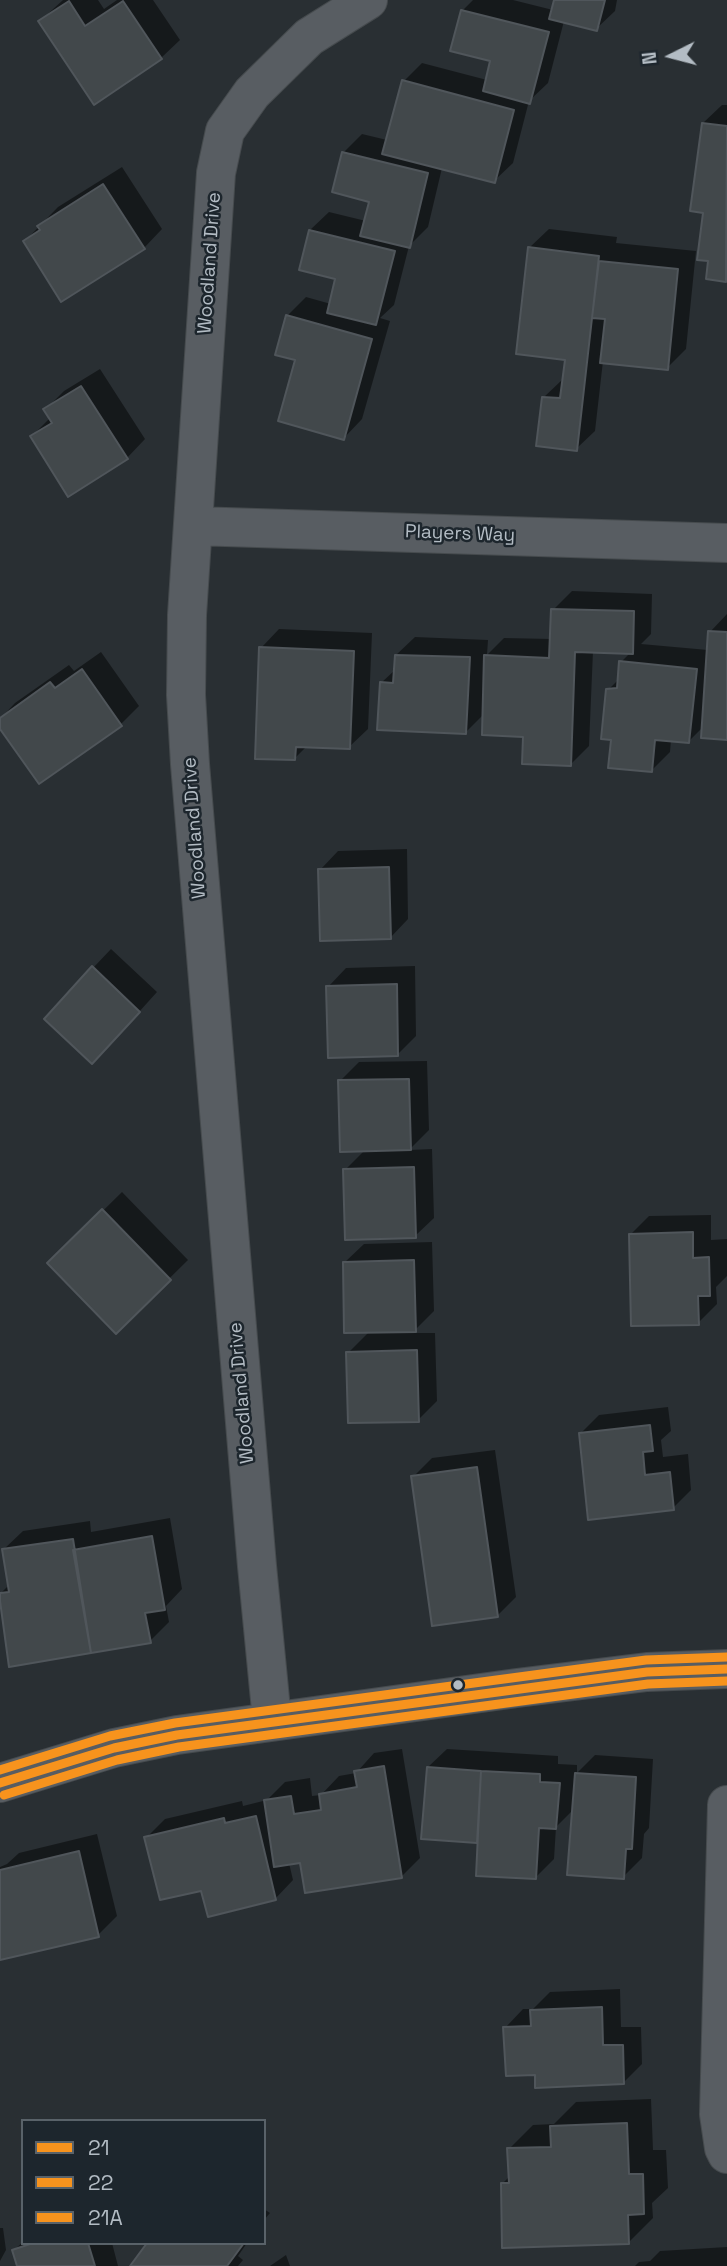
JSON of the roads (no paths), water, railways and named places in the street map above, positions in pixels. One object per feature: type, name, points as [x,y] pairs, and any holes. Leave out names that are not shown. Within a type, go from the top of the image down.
[{"type":"street","name":"Woodland Drive","points":[[272,1720],[255,1552],[187,723],[187,615],[216,173],[225,131],[253,93],[309,37],[368,0]]},
{"type":"street","name":"Players Way","points":[[194,526],[727,543]]},
{"type":"street","points":[[0,1783],[114,1748],[177,1735],[272,1720],[647,1672],[727,1668]]},
{"type":"street","points":[[727,1805],[719,2114],[727,2154]]}]
